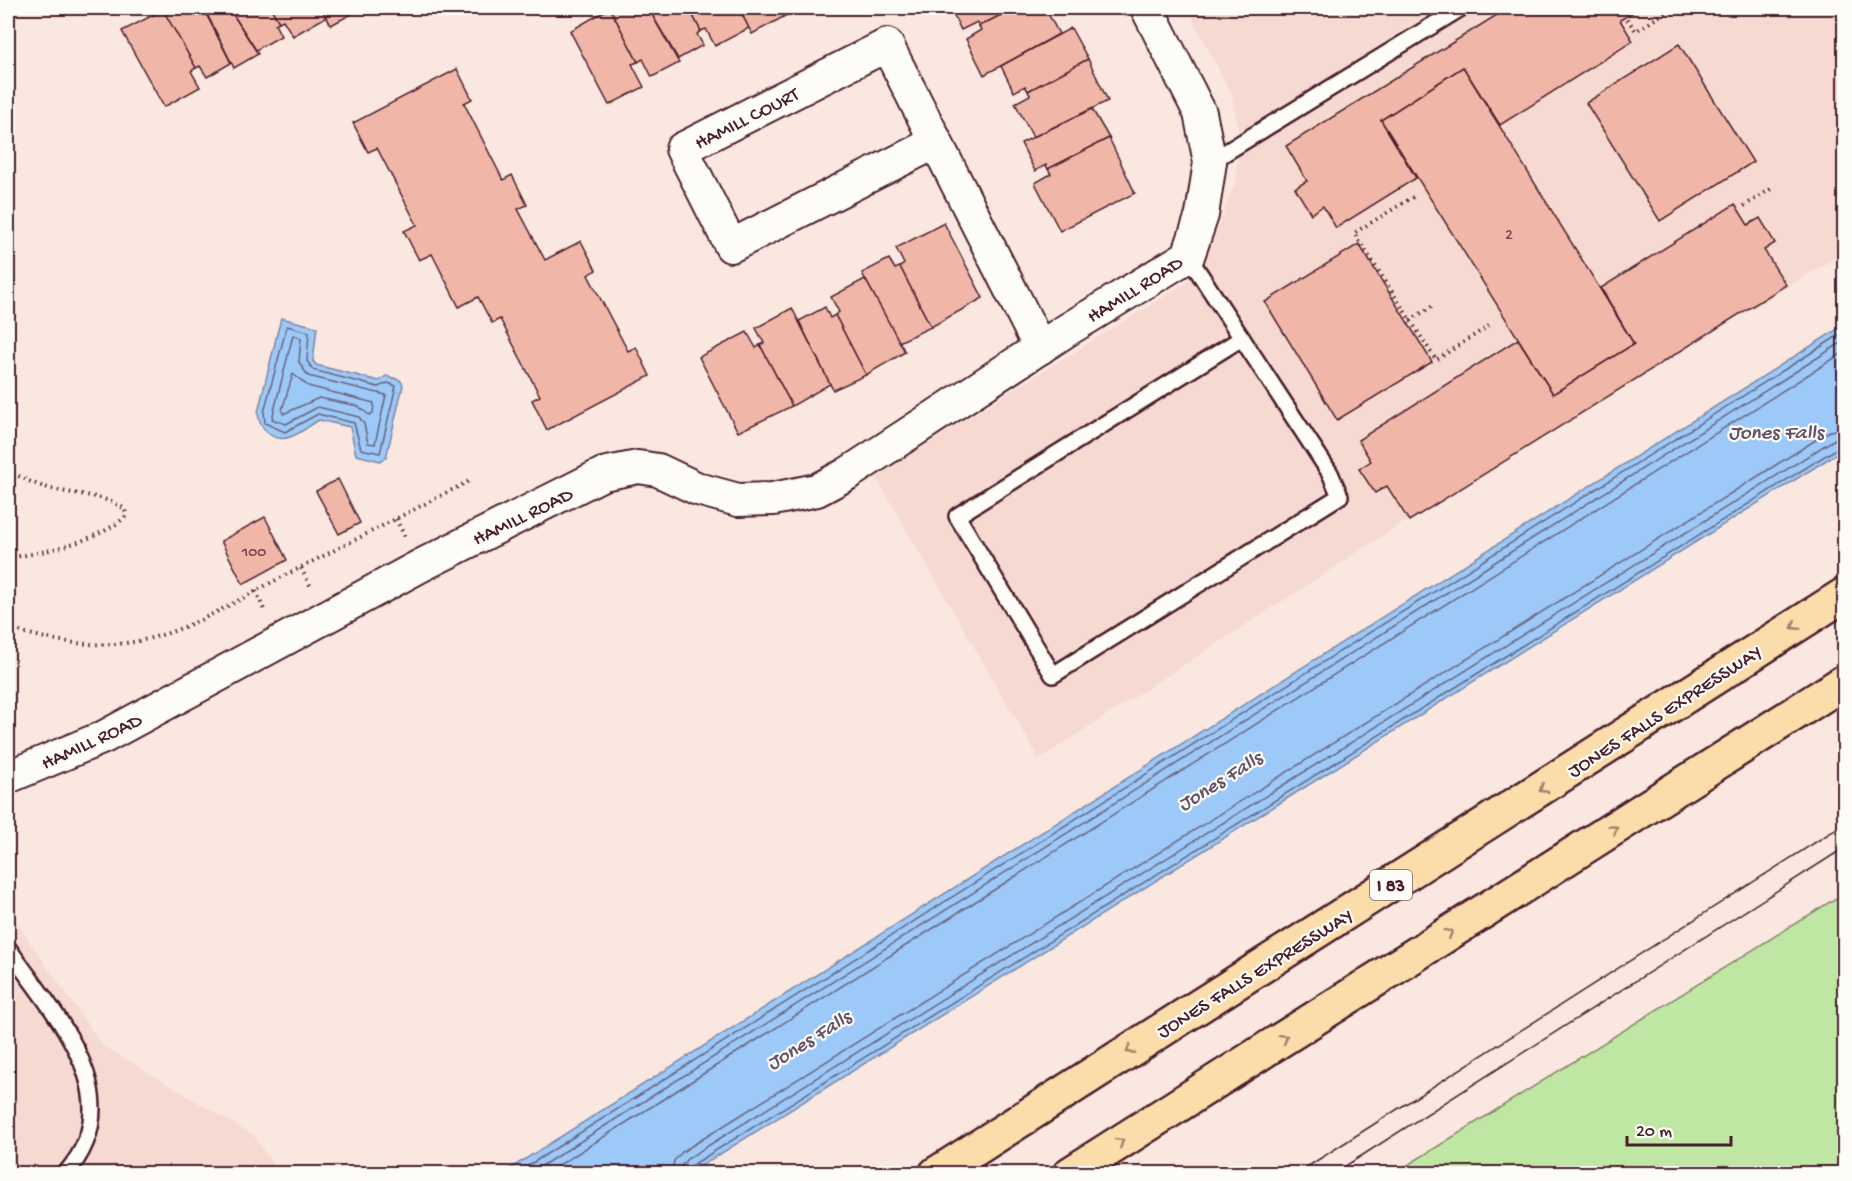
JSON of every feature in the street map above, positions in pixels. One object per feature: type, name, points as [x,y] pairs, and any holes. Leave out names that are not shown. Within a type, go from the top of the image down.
[{"type":"highway","name":"JONES FALLS EXPRESSWAY","points":[[936,1173],[1845,595]]},
{"type":"highway","points":[[1070,1173],[1845,682]]},
{"type":"street","name":"HAMILL ROAD","points":[[8,777],[104,737],[420,566],[603,474],[638,467],[658,470],[698,489],[738,500],[773,499],[817,490],[847,474],[1040,348],[1188,256],[1202,215],[1210,162],[1200,113],[1147,8]]},
{"type":"street","name":"HAMILL COURT","points":[[887,45],[936,142],[731,246],[682,149],[887,45]]},
{"type":"street","points":[[936,142],[1040,348]]},
{"type":"lane","points":[[1210,162],[1461,8]]},
{"type":"lane","points":[[1188,256],[1242,338],[1330,473],[1340,496],[1053,675],[957,516],[1242,338]]},
{"type":"lane","points":[[8,948],[72,1041],[85,1066],[92,1092],[92,1116],[87,1138],[79,1156],[65,1173]]},
{"type":"path","points":[[1627,19],[1636,31],[1666,12]]},
{"type":"path","points":[[1744,206],[1774,187]]},
{"type":"path","points":[[1413,197],[1354,233],[1436,360],[1492,324]]},
{"type":"path","points":[[1410,320],[1433,306]]},
{"type":"path","points":[[8,470],[28,482],[102,498],[125,509],[126,516],[100,532],[70,543],[8,558]]},
{"type":"path","points":[[8,628],[76,643],[106,645],[134,642],[194,624],[469,481]]},
{"type":"path","points":[[396,519],[410,546]]},
{"type":"path","points":[[256,591],[265,613]]},
{"type":"shaded area","points":[[1187,8],[1844,8],[1844,252],[1393,529],[1039,759],[875,475],[1188,282],[1216,233],[1237,177],[1238,126],[1231,93]]},
{"type":"shaded area","points":[[8,911],[102,1045],[254,1136],[278,1173],[8,1173]]},
{"type":"green space","points":[[1844,893],[1844,1173],[1395,1173]]},
{"type":"water","points":[[281,318],[317,327],[313,361],[316,365],[379,381],[386,376],[400,380],[403,385],[386,458],[380,461],[356,455],[350,427],[319,420],[297,434],[284,438],[272,436],[264,429],[258,412]]},
{"type":"water","name":"Jones Falls","points":[[1844,325],[1844,449],[690,1173],[503,1173]]},
{"type":"building","points":[[203,8],[231,63],[207,77],[200,66],[196,68],[163,10]]},
{"type":"building","points":[[214,8],[229,8],[258,54],[234,68],[206,12]]},
{"type":"building","points":[[229,8],[271,8],[279,22],[275,24],[281,36],[256,50]]},
{"type":"building","points":[[271,8],[321,8],[326,17],[293,36],[283,20],[279,22]]},
{"type":"building","points":[[321,8],[363,8],[331,25]]},
{"type":"building","points":[[610,8],[638,62],[632,64],[644,87],[609,105],[570,31]]},
{"type":"building","points":[[610,8],[648,8],[679,63],[652,77],[643,59],[638,62]]},
{"type":"building","points":[[648,8],[689,8],[701,31],[697,34],[703,45],[678,59]]},
{"type":"building","points":[[689,8],[739,8],[749,28],[715,46],[706,29],[701,31]]},
{"type":"building","points":[[739,8],[783,8],[787,15],[752,34]]},
{"type":"building","points":[[950,8],[1015,8],[979,26],[977,22],[961,30]]},
{"type":"building","points":[[1015,8],[1045,8],[1059,34],[984,75],[966,39],[981,30],[979,26]]},
{"type":"building","points":[[1508,8],[1628,8],[1632,13],[1620,20],[1633,41],[1500,125],[1463,67],[1381,120],[1416,178],[1336,228],[1323,206],[1311,214],[1295,188],[1307,181],[1286,146]]},
{"type":"building","points":[[163,10],[196,68],[191,71],[200,87],[164,107],[122,31]]},
{"type":"building","points":[[1071,28],[1088,59],[1028,91],[1025,86],[1014,92],[1001,66]]},
{"type":"building","points":[[1679,44],[1753,162],[1660,221],[1586,103]]},
{"type":"building","points":[[1088,59],[1108,101],[1033,137],[1015,103],[1030,95],[1028,91]]},
{"type":"building","points":[[1463,67],[1634,344],[1553,394],[1381,120]]},
{"type":"building","points":[[457,69],[472,99],[464,103],[503,180],[512,175],[527,205],[518,209],[545,260],[581,241],[596,270],[588,275],[628,351],[636,347],[650,376],[547,430],[532,400],[540,396],[500,319],[492,323],[478,297],[459,307],[432,254],[419,260],[404,231],[417,225],[377,148],[368,152],[353,123]]},
{"type":"building","points":[[1092,109],[1109,138],[1048,169],[1046,165],[1035,171],[1021,143]]},
{"type":"building","points":[[1109,138],[1135,193],[1060,231],[1035,183],[1051,174],[1048,169]]},
{"type":"building","points":[[1735,204],[1748,225],[1760,218],[1775,243],[1764,250],[1786,285],[1409,521],[1387,486],[1375,493],[1359,469],[1371,461],[1358,440],[1518,339],[1553,394],[1634,344],[1601,288]]},
{"type":"building","points":[[944,223],[983,298],[931,327],[900,267],[904,264],[896,248]]},
{"type":"building","points":[[1359,244],[1432,362],[1337,420],[1265,302]]},
{"type":"building","points":[[889,259],[895,269],[900,267],[931,327],[899,342],[862,273]]},
{"type":"building","points":[[865,279],[905,352],[866,375],[835,315],[839,312],[831,297]]},
{"type":"building","points":[[825,307],[830,318],[835,315],[866,375],[833,390],[799,321]]},
{"type":"building","points":[[792,308],[830,384],[792,406],[760,345],[764,343],[756,328]]},
{"type":"building","points":[[747,332],[756,348],[760,345],[792,406],[738,432],[699,357]]},
{"type":"building","points":[[338,479],[360,523],[339,534],[316,491]]},
{"type":"building","points":[[265,517],[287,560],[243,584],[221,541]]},
{"type":"tram line","points":[[1296,1174],[1844,824]]},
{"type":"tram line","points":[[1333,1174],[1844,848]]}]
